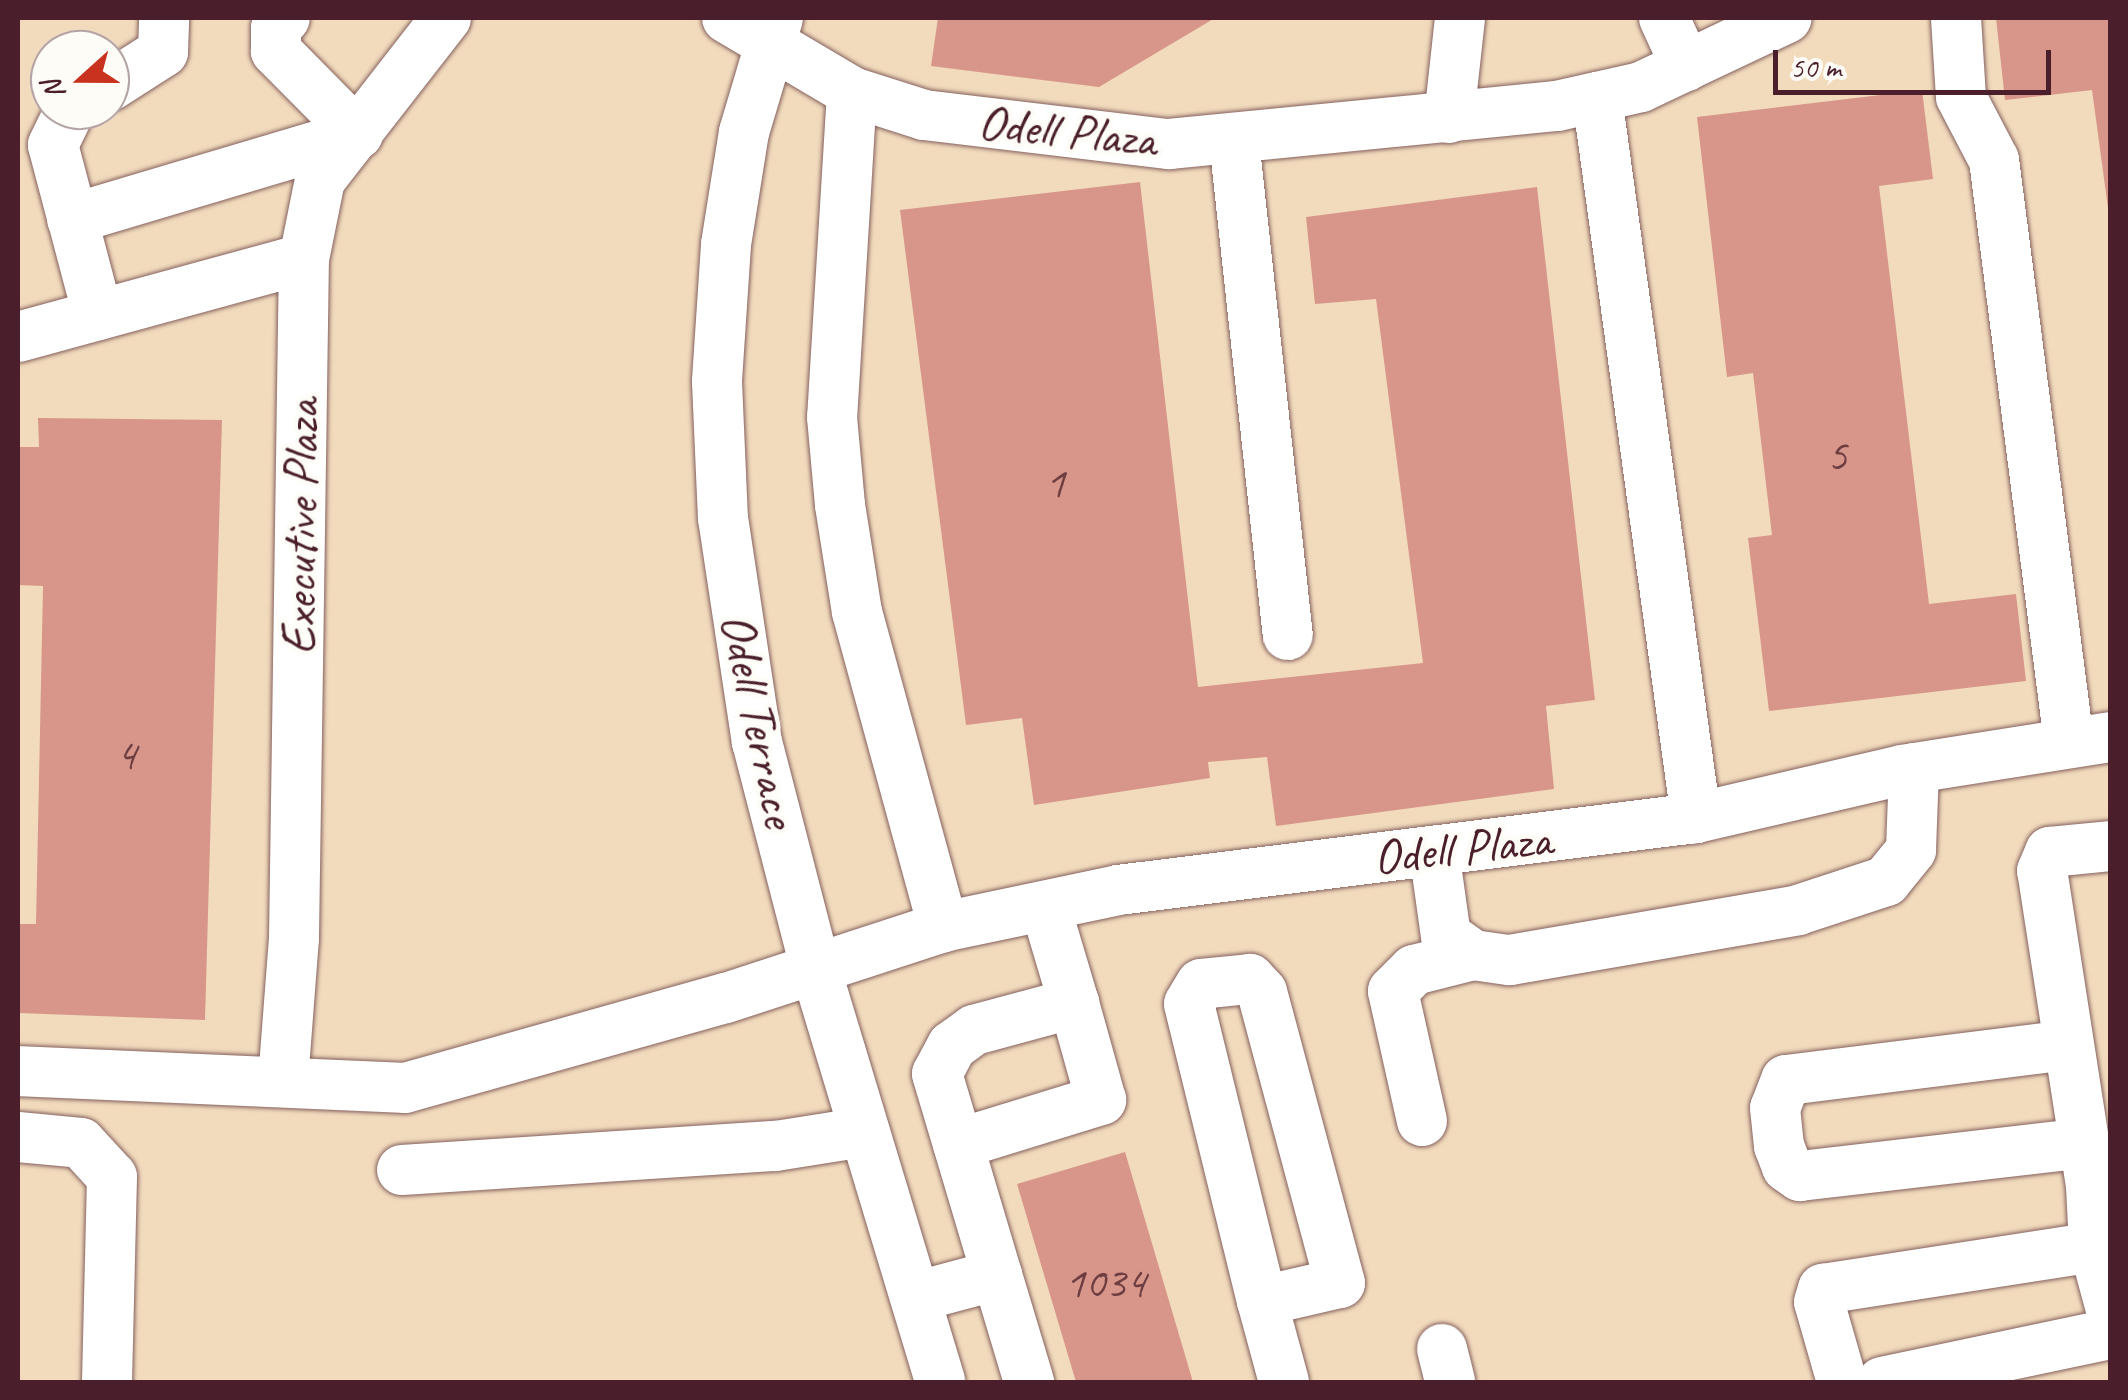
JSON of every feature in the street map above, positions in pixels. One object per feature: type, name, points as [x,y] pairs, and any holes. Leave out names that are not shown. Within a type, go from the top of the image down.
[{"type":"street","points":[[130,73],[163,52],[164,18]]},
{"type":"street","points":[[72,218],[358,134],[276,52],[276,28],[284,18]]},
{"type":"street","name":"Executive Plaza","points":[[283,1082],[294,938],[304,259],[320,180],[446,18]]},
{"type":"street","points":[[1449,118],[1460,18]]},
{"type":"street","points":[[1664,18],[1686,66]]},
{"type":"street","points":[[1956,18],[1961,97],[1994,160],[2090,739]]},
{"type":"street","name":"Odell Plaza","points":[[757,25],[852,92],[924,115],[1032,132],[1169,144],[1449,118],[1641,87],[1780,19]]},
{"type":"street","name":"Odell Terrace","points":[[757,25],[726,244],[717,382],[722,506],[757,742],[816,970],[940,1382]]},
{"type":"street","points":[[852,92],[832,417],[840,505],[861,628],[943,928]]},
{"type":"street","points":[[1597,96],[1696,818]]},
{"type":"street","points":[[60,130],[53,145],[98,315]]},
{"type":"street","points":[[1234,140],[1288,635]]},
{"type":"street","points":[[18,337],[304,259]]},
{"type":"street","name":"Odell Plaza","points":[[816,970],[943,928],[1118,890],[1696,818],[1914,768],[2090,739]]},
{"type":"street","points":[[1422,1121],[1393,990],[1414,970],[1474,955],[1510,960],[1798,910],[1886,881],[1911,850],[1914,768]]},
{"type":"street","points":[[2110,846],[2050,852],[2044,863],[2085,1075],[2084,1143],[2094,1247],[2110,1306]]},
{"type":"street","points":[[1434,851],[1446,936],[1474,955]]},
{"type":"street","points":[[958,1144],[1101,1100],[1045,906]]},
{"type":"street","points":[[18,1071],[405,1088],[816,970]]},
{"type":"street","points":[[1262,1301],[1340,1282],[1262,992],[1250,979],[1201,984],[1189,1004],[1262,1301],[1284,1382]]},
{"type":"street","points":[[1029,1382],[937,1074],[952,1046],[974,1030],[1074,1003]]},
{"type":"street","points":[[2084,1143],[1800,1176],[1787,1167],[1779,1146],[1775,1108],[1786,1080],[2085,1075]]},
{"type":"street","points":[[402,1170],[776,1146],[864,1132]]},
{"type":"street","points":[[18,1137],[81,1143],[112,1177],[107,1382]]},
{"type":"street","points":[[1842,1382],[1819,1302],[1823,1289],[2094,1247]]},
{"type":"street","points":[[914,1297],[997,1276]]},
{"type":"street","points":[[1882,1382],[2110,1334]]},
{"type":"building","points":[[938,18],[1215,18],[1099,87],[931,66]]},
{"type":"building","points":[[1996,18],[2110,18],[2110,223],[2092,90],[2005,100]]},
{"type":"building","points":[[1922,90],[1933,179],[1879,186],[1929,604],[2016,594],[2026,681],[1769,711],[1748,538],[1772,535],[1753,373],[1727,377],[1697,117]]},
{"type":"building","points":[[1140,182],[1198,687],[1423,663],[1376,299],[1315,304],[1306,217],[1537,187],[1595,700],[1546,706],[1554,789],[1276,826],[1267,757],[1208,762],[1210,778],[1034,805],[1022,718],[966,725],[900,210]]},
{"type":"building","points":[[38,418],[222,420],[205,1020],[18,1013],[18,924],[36,924],[43,586],[18,585],[18,447],[39,447]]},
{"type":"building","points":[[1125,1152],[1193,1382],[1076,1382],[1017,1184]]}]
